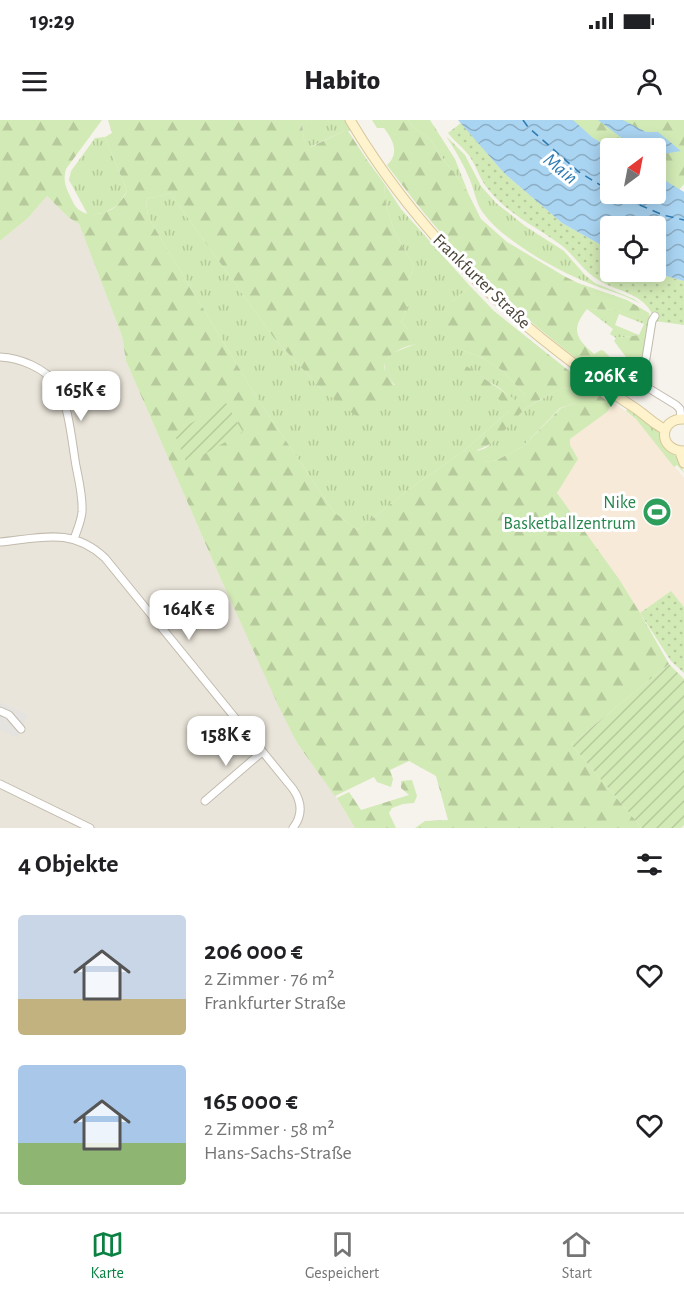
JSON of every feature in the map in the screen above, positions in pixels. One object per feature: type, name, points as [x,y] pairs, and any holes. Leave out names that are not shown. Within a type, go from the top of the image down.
[{"type":"main road","name":"Frankfurter Straße","points":[[350,120],[404,200],[436,237],[507,309],[598,382],[642,413],[653,415],[667,427]]},
{"type":"main road","points":[[682,416],[667,427],[665,440],[676,451],[683,451],[681,455],[684,463]]},
{"type":"street","points":[[654,316],[642,382],[676,405],[682,416]]},
{"type":"street","points":[[0,357],[28,363],[45,373],[56,385],[65,404],[82,501],[81,519],[74,539]]},
{"type":"street","points":[[0,542],[63,537],[74,539],[98,551],[293,789],[300,800],[300,815],[293,828]]},
{"type":"street","points":[[0,711],[9,716],[21,729]]},
{"type":"street","points":[[205,801],[262,752]]},
{"type":"street","points":[[0,784],[90,828]]},
{"type":"shaded area","points":[[47,196],[68,217],[79,224],[122,336],[126,361],[220,577],[297,743],[337,798],[355,828],[0,828],[0,241],[28,218]]},
{"type":"shaded area","points":[[614,403],[636,419],[684,478],[684,607],[671,591],[640,613],[619,579],[557,493],[578,459],[570,445],[570,439],[607,412]]},
{"type":"shaded area","points":[[0,702],[28,715],[18,738],[0,730]]},
{"type":"green space","points":[[0,120],[102,120],[66,169],[65,176],[66,186],[74,205],[90,214],[101,213],[116,207],[127,191],[105,137],[112,133],[108,120],[307,120],[302,124],[304,139],[311,147],[348,131],[384,183],[386,205],[394,231],[414,266],[408,282],[408,305],[401,322],[408,329],[425,330],[428,333],[429,344],[408,346],[388,358],[385,371],[394,385],[395,393],[360,419],[322,390],[274,338],[170,193],[146,199],[148,217],[257,398],[334,512],[357,530],[465,450],[509,411],[500,400],[441,361],[438,355],[440,353],[458,360],[518,402],[525,400],[525,395],[503,371],[483,358],[464,351],[448,331],[446,317],[452,302],[470,286],[494,311],[612,405],[607,412],[570,439],[570,445],[578,459],[557,493],[619,579],[669,664],[571,744],[642,828],[415,828],[425,821],[448,820],[436,776],[409,761],[390,770],[393,779],[391,787],[377,782],[374,777],[335,796],[297,743],[220,577],[126,361],[122,336],[79,224],[68,217],[47,196],[28,218],[0,241]],"holes":[[[563,387],[576,391],[576,403],[561,408],[522,447],[497,460],[486,462],[477,450],[498,437],[522,411],[533,403]]]},
{"type":"green space","points":[[307,120],[345,120],[352,131],[344,131],[310,147],[304,139],[302,124]]},
{"type":"green space","points":[[372,120],[409,120],[412,126],[430,139],[461,182],[481,219],[507,242],[578,283],[627,300],[649,313],[643,363],[639,368],[632,365],[614,341],[616,338],[639,335],[644,324],[642,320],[616,310],[587,309],[579,322],[577,333],[583,343],[594,354],[601,350],[604,351],[614,361],[610,365],[616,371],[620,368],[626,373],[616,388],[524,316],[478,273],[446,238],[387,165],[393,156],[394,146],[384,128],[377,128]]},
{"type":"green space","points":[[409,120],[430,120],[455,159],[469,195],[430,139],[412,126]]},
{"type":"green space","points":[[571,120],[606,120],[626,138],[600,138],[600,144],[592,140]]},
{"type":"green space","points":[[619,120],[684,120],[684,184],[679,190],[666,182],[666,138],[653,138],[652,135]]},
{"type":"green space","points":[[461,123],[504,173],[562,223],[600,244],[600,281],[561,245],[504,206],[485,185],[468,154],[448,133]]},
{"type":"green space","points":[[446,136],[465,155],[481,186],[496,203],[525,226],[564,251],[595,283],[641,304],[560,270],[504,234],[481,210],[465,169]]},
{"type":"green space","points":[[105,137],[127,191],[118,205],[104,213],[88,215],[69,180],[71,171],[95,138]]},
{"type":"green space","points":[[384,183],[401,209],[470,286],[452,302],[464,351],[483,358],[503,371],[525,395],[525,400],[518,403],[482,377],[510,410],[465,450],[357,530],[334,512],[257,398],[148,217],[146,199],[170,193],[274,338],[322,390],[395,385],[385,373],[385,362],[392,353],[421,342],[429,344],[401,322],[408,305],[408,282],[414,266],[394,231],[386,205]]},
{"type":"green space","points":[[666,276],[684,281],[684,325],[655,321],[645,304],[602,282],[666,282]]},
{"type":"green space","points":[[587,309],[616,310],[643,320],[644,324],[619,314],[615,325],[639,335],[616,338],[610,334],[613,329]]},
{"type":"green space","points":[[563,387],[576,391],[576,403],[560,408],[522,447],[497,460],[486,462],[477,451],[486,448],[529,406]]},
{"type":"green space","points":[[226,403],[243,432],[187,464],[174,433]]},
{"type":"green space","points":[[627,409],[658,430],[663,445],[678,458],[684,473],[677,465],[674,467],[636,419],[626,411]]},
{"type":"green space","points":[[671,591],[684,607],[684,673],[671,661],[640,613]]},
{"type":"green space","points":[[669,664],[684,679],[684,825],[681,828],[642,828],[571,744]]},
{"type":"green space","points":[[412,780],[417,796],[414,803],[392,808],[389,813],[396,828],[355,828],[337,798],[349,792],[361,810],[409,795],[401,788],[401,781]]},
{"type":"water","name":"Main","points":[[458,120],[573,120],[600,142],[600,204],[666,204],[666,181],[684,192],[684,281],[666,276],[666,216],[600,216],[600,244],[562,223],[504,173]]},
{"type":"water","points":[[598,120],[623,120],[646,132],[658,132],[665,138],[622,138]]},
{"type":"water","points":[[666,139],[681,151],[666,153]]},
{"type":"ferry route","points":[[523,120],[579,172],[600,185]]},
{"type":"ferry route","points":[[637,204],[663,215],[684,220]]},
{"type":"place","name":"Nike Basketballzentrum","points":[[657,512]]}]
